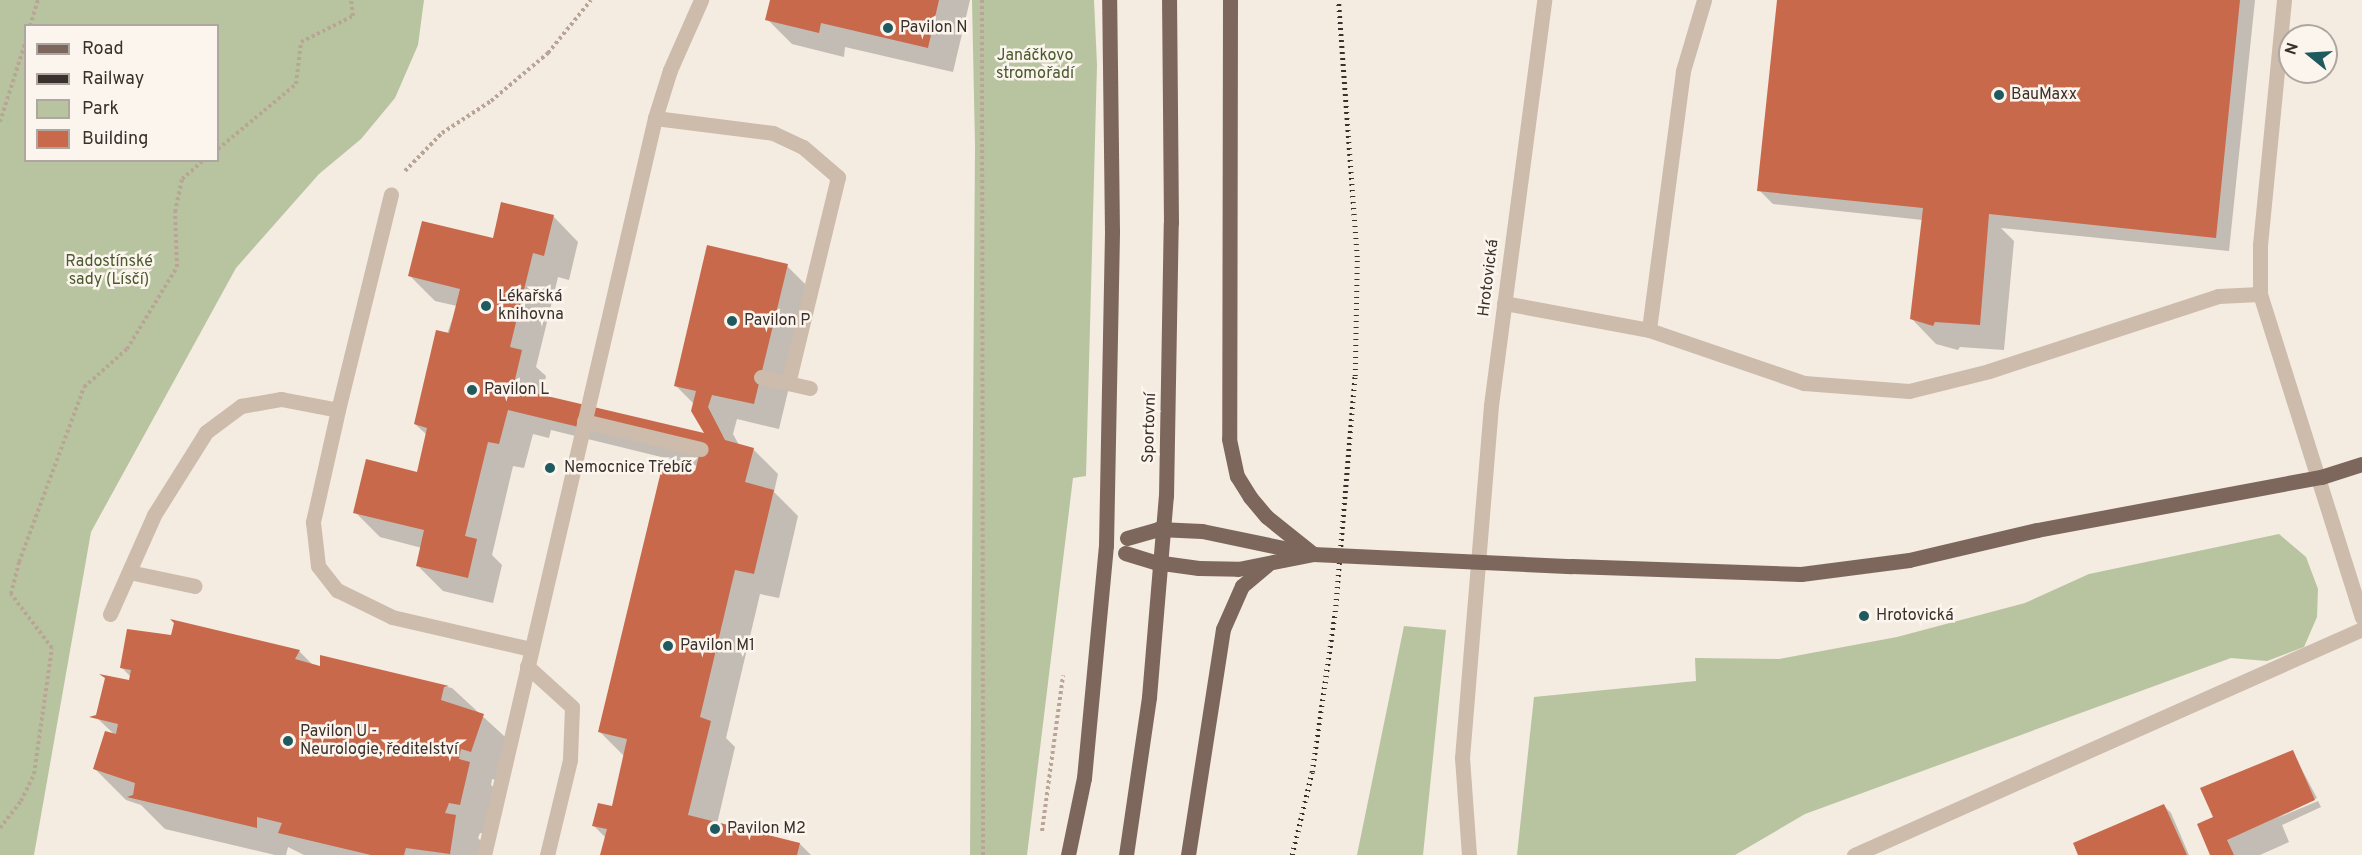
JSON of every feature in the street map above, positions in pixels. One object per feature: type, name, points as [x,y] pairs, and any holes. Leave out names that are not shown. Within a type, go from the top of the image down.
[{"type":"main road","points":[[1068,855],[1084,778],[1106,545],[1112,231],[1109,0]]},
{"type":"main road","name":"Sportovní","points":[[1126,855],[1149,697],[1166,496],[1171,247],[1170,0]]},
{"type":"main road","points":[[1230,0],[1230,439],[1237,476],[1250,497],[1268,517],[1313,554]]},
{"type":"main road","points":[[1106,545],[1126,545],[1158,529],[1202,531],[1313,554],[1801,574],[1909,560],[2037,530],[2321,477],[2362,464]]},
{"type":"main road","points":[[1126,545],[1155,562],[1199,568],[1238,569],[1313,554]]},
{"type":"main road","points":[[1188,855],[1223,629],[1242,586],[1267,565]]},
{"type":"street","points":[[484,855],[656,118],[670,70],[701,0]]},
{"type":"street","name":"Hrotovická","points":[[1469,855],[1462,758],[1491,405],[1544,0]]},
{"type":"street","points":[[1649,330],[1683,70],[1704,0]]},
{"type":"street","points":[[2284,0],[2260,245],[2260,294],[2321,477],[2362,617]]},
{"type":"street","points":[[656,118],[773,133],[803,147],[838,177],[788,383]]},
{"type":"street","points":[[391,194],[313,522],[318,566],[337,590],[392,618],[531,649]]},
{"type":"street","points":[[1504,303],[1649,330],[1804,383],[1909,392],[1989,371],[2218,296],[2260,294]]},
{"type":"street","points":[[760,377],[810,388]]},
{"type":"street","points":[[110,614],[154,515],[206,432],[241,406],[281,399],[338,410]]},
{"type":"street","points":[[584,421],[700,448]]},
{"type":"street","points":[[129,572],[195,586]]},
{"type":"street","points":[[1854,855],[2362,629]]},
{"type":"street","points":[[527,666],[572,707],[570,760],[547,855]]},
{"type":"path","points":[[31,24],[38,0]]},
{"type":"path","points":[[219,148],[296,84],[301,42],[353,16],[351,0]]},
{"type":"path","points":[[391,194],[408,165],[442,133],[491,101],[548,53],[591,0]]},
{"type":"path","points":[[982,0],[983,855]]},
{"type":"path","points":[[0,122],[24,46]]},
{"type":"path","points":[[0,828],[21,801],[34,774],[52,648],[11,594],[19,562],[84,387],[127,349],[177,267],[175,212],[182,179],[202,162]]},
{"type":"green space","name":"Radostínské sady (Lísčí)","points":[[0,0],[424,0],[418,45],[395,98],[361,139],[319,174],[236,268],[91,532],[34,855],[0,855]]},
{"type":"green space","name":"Janáčkovo stromořadí","points":[[972,0],[1094,0],[1097,65],[1086,476],[1073,478],[1027,855],[970,855],[975,145]]},
{"type":"green space","points":[[2279,534],[2306,557],[2318,589],[2317,617],[2304,647],[2267,661],[2231,658],[1805,814],[1735,855],[1517,855],[1534,697],[1696,681],[1695,658],[1779,659],[1897,637],[2025,603],[2089,574]]},
{"type":"green space","points":[[1404,626],[1446,630],[1423,855],[1357,855]]},
{"type":"building","name":"Pavilon N","points":[[770,0],[939,0],[928,48],[821,23],[819,33],[765,20]]},
{"type":"building","name":"BauMaxx","points":[[1777,0],[2240,0],[2216,238],[1989,214],[1980,325],[1935,322],[1933,326],[1910,319],[1923,208],[1757,191]]},
{"type":"building","points":[[501,202],[554,215],[544,256],[533,253],[510,347],[522,350],[513,388],[704,433],[691,411],[696,391],[674,386],[707,245],[788,264],[754,404],[712,395],[708,407],[725,440],[754,448],[745,482],[774,490],[754,574],[735,570],[700,717],[711,721],[688,815],[800,843],[797,855],[600,855],[607,829],[592,826],[598,803],[612,806],[627,739],[598,732],[663,463],[695,471],[699,456],[508,410],[499,444],[488,442],[465,536],[477,539],[468,578],[416,566],[424,530],[353,513],[366,459],[417,472],[427,428],[414,424],[436,330],[449,333],[460,289],[408,276],[422,221],[493,238]]},
{"type":"building","name":"Pavilon U - Neurologie, ředitelství","points":[[170,619],[300,650],[295,659],[320,666],[320,655],[449,686],[444,687],[441,700],[484,714],[471,752],[461,749],[459,759],[470,762],[460,805],[449,803],[445,813],[456,815],[450,854],[406,848],[404,855],[371,855],[278,833],[282,823],[257,817],[257,828],[127,797],[133,795],[135,783],[93,769],[105,731],[116,734],[118,724],[89,717],[96,715],[105,678],[99,674],[129,680],[131,670],[120,668],[127,629],[171,635],[174,623]]},
{"type":"building","points":[[2293,750],[2315,800],[2227,840],[2234,855],[2210,855],[2197,824],[2213,817],[2200,788]]},
{"type":"building","points":[[2164,804],[2187,855],[2078,855],[2073,843]]},
{"type":"railway","points":[[1292,855],[1312,772],[1335,612],[1355,376],[1357,257],[1338,0]]},
{"type":"place","name":"Pavilon N","points":[[888,28]]},
{"type":"place","name":"BauMaxx","points":[[1999,95]]},
{"type":"place","name":"Lékařská knihovna","points":[[486,306]]},
{"type":"place","name":"Pavilon P","points":[[732,321]]},
{"type":"place","name":"Pavilon L","points":[[472,390]]},
{"type":"place","name":"Nemocnice Třebíč","points":[[550,468]]},
{"type":"place","name":"Hrotovická","points":[[1864,616]]},
{"type":"place","name":"Pavilon M1","points":[[668,646]]},
{"type":"place","name":"Pavilon U - Neurologie, ředitelství","points":[[288,741]]},
{"type":"place","name":"Pavilon M2","points":[[715,829]]}]
